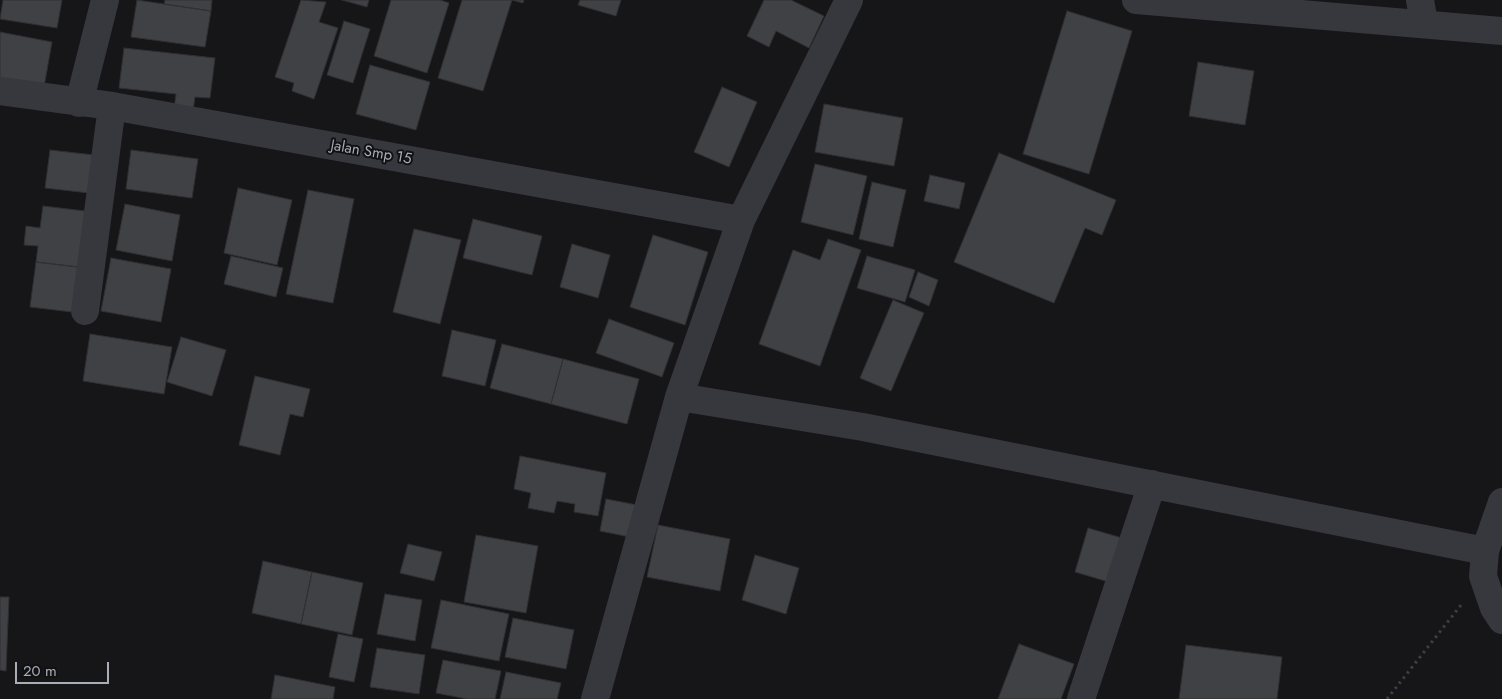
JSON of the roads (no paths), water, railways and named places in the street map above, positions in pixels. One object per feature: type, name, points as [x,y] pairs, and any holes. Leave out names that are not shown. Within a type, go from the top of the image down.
[{"type":"street","points":[[79,103],[105,0]]},
{"type":"street","points":[[594,699],[679,397],[741,220],[849,0]]},
{"type":"street","points":[[1152,1],[1422,11],[1502,30]]},
{"type":"street","name":"Jalan Smp 15","points":[[0,91],[112,106],[741,220]]},
{"type":"street","points":[[85,311],[112,106]]},
{"type":"street","points":[[679,397],[863,427],[1152,484],[1484,564]]},
{"type":"street","points":[[1081,699],[1152,484]]},
{"type":"street","points":[[1502,502],[1484,564],[1494,608],[1502,620]]}]
